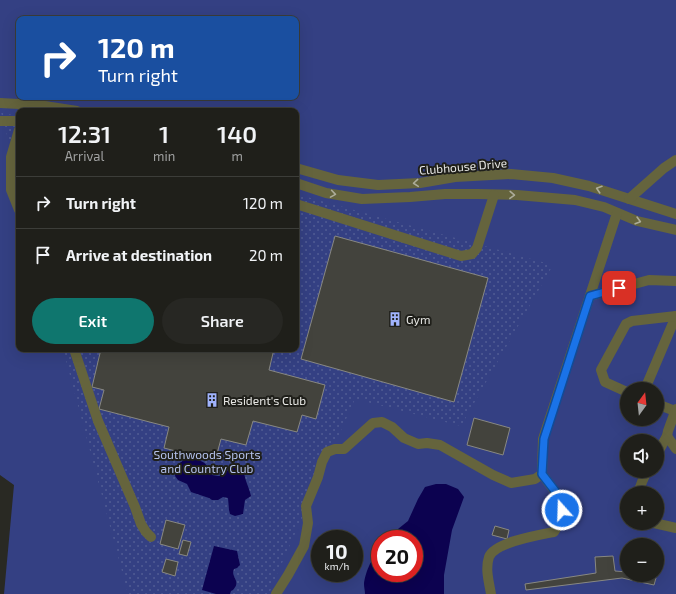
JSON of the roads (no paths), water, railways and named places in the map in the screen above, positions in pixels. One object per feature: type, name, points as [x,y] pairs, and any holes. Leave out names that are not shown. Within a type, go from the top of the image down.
[{"type":"lane","points":[[0,103],[38,105],[58,108]]},
{"type":"lane","points":[[0,121],[16,121]]},
{"type":"lane","points":[[16,139],[10,157],[11,190],[16,198]]},
{"type":"lane","points":[[630,199],[664,168],[676,160]]},
{"type":"lane","name":"Clubhouse Drive","points":[[299,169],[338,180],[378,185],[420,183],[455,177],[511,174],[553,178],[589,186],[676,214]]},
{"type":"lane","points":[[299,184],[326,193],[362,198],[410,197],[445,194],[516,195],[575,200],[604,208],[637,221],[676,230]]},
{"type":"lane","points":[[299,205],[461,256],[472,254],[477,248],[494,195]]},
{"type":"lane","points":[[491,594],[487,568],[490,556],[497,549],[517,540],[554,532],[562,519],[562,500],[542,474],[544,439],[617,213]]},
{"type":"lane","points":[[590,296],[649,280],[676,281]]},
{"type":"lane","points":[[620,389],[605,382],[601,370],[626,324],[632,321],[676,316],[648,382]]},
{"type":"lane","points":[[75,352],[98,421],[141,524],[146,532],[152,537]]},
{"type":"lane","points":[[664,406],[675,410],[664,441]]},
{"type":"lane","points":[[276,594],[304,546],[308,523],[306,506],[327,452],[335,449],[344,449],[373,423],[382,422],[392,427],[404,438],[418,444],[427,443],[440,445],[493,475],[511,483],[535,479],[542,474]]},
{"type":"lane","points":[[667,436],[676,449]]},
{"type":"lane","points":[[664,525],[676,528]]},
{"type":"place","name":"Gym","points":[[395,319]]},
{"type":"place","name":"Resident's Club","points":[[212,400]]},
{"type":"park label","name":"Southwoods Sports and Country Club","points":[[207,461]]}]
